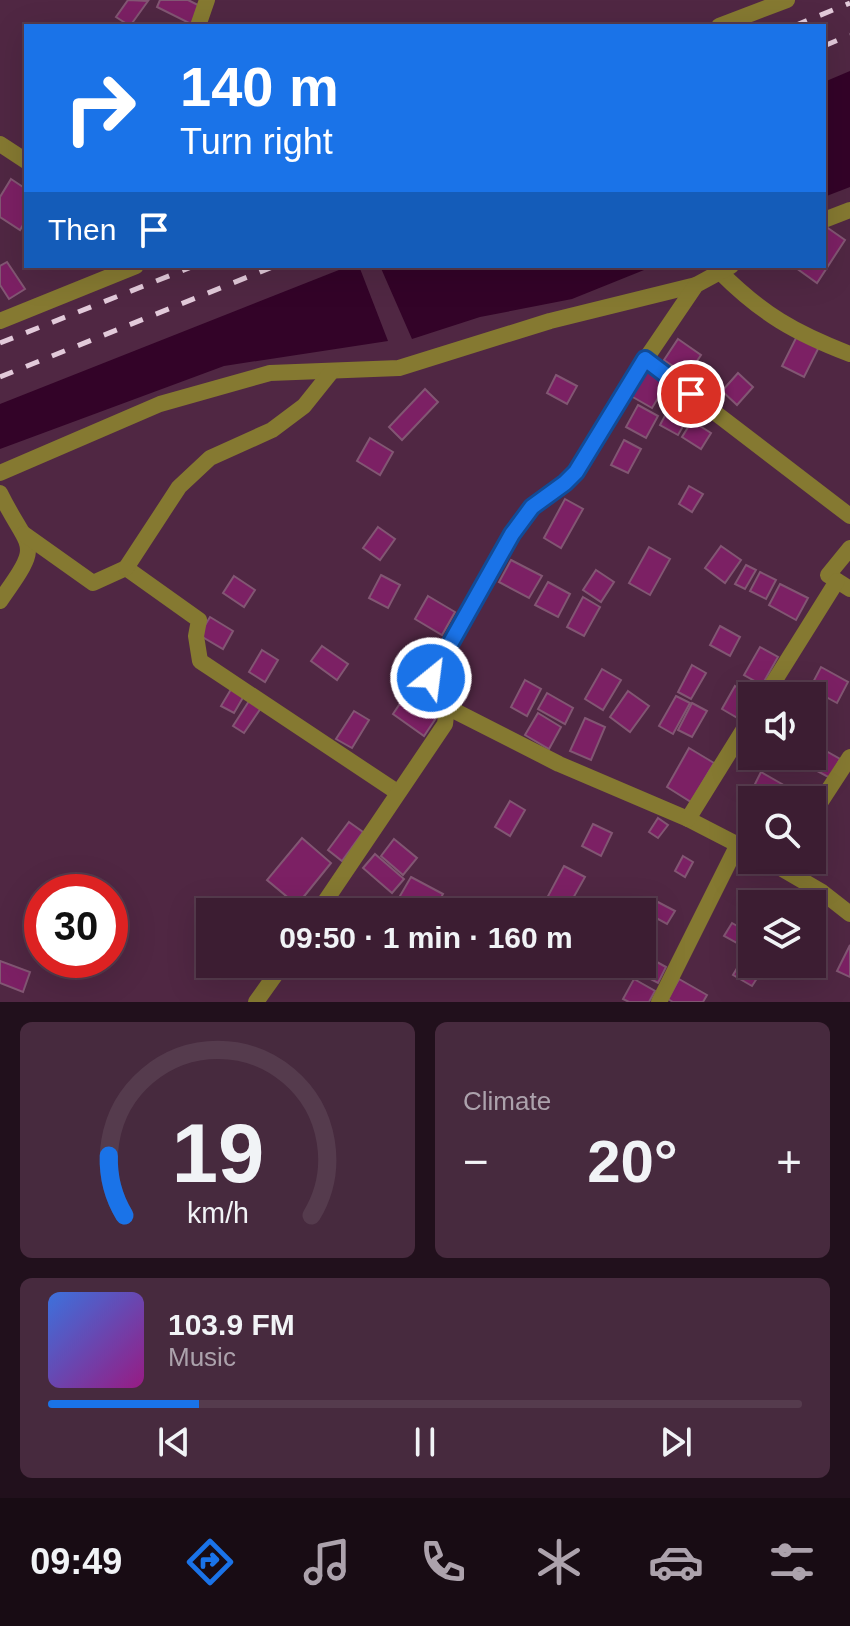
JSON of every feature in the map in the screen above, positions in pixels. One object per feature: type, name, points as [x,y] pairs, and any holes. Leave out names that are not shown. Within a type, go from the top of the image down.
[{"type":"street","points":[[199,24],[207,0]]},
{"type":"street","points":[[724,24],[787,0]]},
{"type":"street","points":[[0,144],[24,160]]},
{"type":"street","points":[[826,219],[850,210]]},
{"type":"street","points":[[0,473],[160,404],[270,373],[399,368],[550,321],[696,285],[726,269],[742,294],[779,322],[817,342],[850,354]]},
{"type":"street","points":[[0,321],[112,271]]},
{"type":"street","points":[[696,285],[645,359],[576,472],[532,507],[512,534],[433,670],[430,686],[433,695],[447,707],[559,764],[688,819],[738,844]]},
{"type":"street","points":[[645,359],[850,516]]},
{"type":"street","points":[[24,534],[93,583],[126,568],[179,487],[210,458],[272,430],[304,406],[332,371]]},
{"type":"street","points":[[0,493],[24,534],[29,555],[25,566],[0,601]]},
{"type":"street","points":[[775,682],[843,585],[828,575],[850,548]]},
{"type":"street","points":[[126,568],[199,620],[196,636],[200,661],[397,792]]},
{"type":"street","points":[[327,898],[445,724],[447,707]]},
{"type":"street","points":[[688,819],[738,739]]},
{"type":"street","points":[[826,794],[850,757]]},
{"type":"street","points":[[659,1002],[738,861]]},
{"type":"street","points":[[794,874],[850,914]]},
{"type":"street","points":[[256,1002],[273,978]]},
{"type":"shaded area","points":[[850,71],[850,187],[826,196],[826,81]]},
{"type":"shaded area","points":[[344,268],[360,268],[388,341],[224,366],[0,449],[0,404]]},
{"type":"shaded area","points":[[381,268],[649,268],[572,299],[480,317],[412,339]]},
{"type":"building","points":[[128,0],[148,1],[131,24],[116,17]]},
{"type":"building","points":[[160,0],[188,0],[202,7],[191,24],[157,7]]},
{"type":"building","points":[[11,179],[24,188],[24,223],[20,230],[0,217],[0,197]]},
{"type":"building","points":[[826,227],[845,240],[817,283],[796,268],[826,268]]},
{"type":"building","points":[[7,262],[25,289],[9,299],[0,285],[0,266]]},
{"type":"building","points":[[797,336],[819,347],[804,377],[782,366]]},
{"type":"building","points":[[678,339],[701,355],[687,376],[664,360]]},
{"type":"building","points":[[648,367],[669,380],[652,408],[631,396]]},
{"type":"building","points":[[738,373],[753,387],[737,405],[722,391]]},
{"type":"building","points":[[556,375],[577,386],[567,404],[547,393]]},
{"type":"building","points":[[425,389],[438,402],[402,440],[389,427]]},
{"type":"building","points":[[638,405],[658,416],[646,438],[626,427]]},
{"type":"building","points":[[670,406],[689,416],[678,435],[660,425]]},
{"type":"building","points":[[692,421],[711,433],[701,449],[682,437]]},
{"type":"building","points":[[370,438],[393,452],[380,475],[357,461]]},
{"type":"building","points":[[624,440],[641,449],[628,473],[611,465]]},
{"type":"building","points":[[689,486],[703,494],[692,512],[679,504]]},
{"type":"building","points":[[565,499],[583,509],[561,548],[544,538]]},
{"type":"building","points":[[378,527],[395,539],[380,560],[363,548]]},
{"type":"building","points":[[721,546],[741,560],[725,583],[705,568]]},
{"type":"building","points":[[649,547],[670,559],[650,595],[629,583]]},
{"type":"building","points":[[511,560],[542,576],[529,598],[499,582]]},
{"type":"building","points":[[746,565],[756,570],[745,589],[735,584]]},
{"type":"building","points":[[596,570],[614,582],[601,602],[583,590]]},
{"type":"building","points":[[760,572],[776,580],[766,599],[750,591]]},
{"type":"building","points":[[381,575],[400,585],[388,608],[369,598]]},
{"type":"building","points":[[234,576],[255,590],[244,607],[223,593]]},
{"type":"building","points":[[548,582],[570,594],[558,617],[535,605]]},
{"type":"building","points":[[780,584],[808,598],[796,620],[769,605]]},
{"type":"building","points":[[428,596],[455,612],[442,635],[415,619]]},
{"type":"building","points":[[583,597],[600,607],[584,636],[567,627]]},
{"type":"building","points":[[210,617],[233,631],[223,649],[199,635]]},
{"type":"building","points":[[720,626],[740,637],[730,656],[710,645]]},
{"type":"building","points":[[322,646],[348,664],[337,680],[311,661]]},
{"type":"building","points":[[760,647],[778,657],[764,682],[744,675]]},
{"type":"building","points":[[262,650],[278,660],[265,682],[249,672]]},
{"type":"building","points":[[692,665],[706,673],[691,699],[678,692]]},
{"type":"building","points":[[821,667],[848,682],[837,703],[826,697],[826,682],[813,682]]},
{"type":"building","points":[[602,669],[621,680],[603,710],[585,699]]},
{"type":"building","points":[[525,680],[541,689],[527,716],[511,707]]},
{"type":"building","points":[[233,686],[245,694],[234,713],[221,706]]},
{"type":"building","points":[[735,686],[738,688],[738,718],[722,709]]},
{"type":"building","points":[[628,691],[649,706],[630,732],[610,717]]},
{"type":"building","points":[[407,693],[438,715],[424,736],[393,714]]},
{"type":"building","points":[[547,693],[573,708],[565,724],[538,709]]},
{"type":"building","points":[[676,696],[690,703],[673,734],[659,726]]},
{"type":"building","points":[[249,701],[261,708],[244,733],[233,726]]},
{"type":"building","points":[[692,703],[707,711],[692,737],[678,730]]},
{"type":"building","points":[[354,711],[369,720],[352,748],[336,739]]},
{"type":"building","points":[[538,713],[561,727],[549,749],[525,735]]},
{"type":"building","points":[[585,718],[605,727],[591,760],[570,751]]},
{"type":"building","points":[[689,748],[714,763],[691,802],[667,787]]},
{"type":"building","points":[[826,751],[840,759],[830,778],[815,770],[826,770]]},
{"type":"building","points":[[761,772],[786,786],[754,786]]},
{"type":"building","points":[[510,801],[525,810],[510,836],[495,827]]},
{"type":"building","points":[[658,818],[668,825],[658,838],[649,832]]},
{"type":"building","points":[[349,822],[363,832],[342,861],[328,850]]},
{"type":"building","points":[[593,824],[612,833],[601,856],[582,846]]},
{"type":"building","points":[[302,838],[331,863],[303,898],[289,898],[267,880]]},
{"type":"building","points":[[394,839],[417,858],[403,875],[381,856]]},
{"type":"building","points":[[375,854],[404,879],[392,893],[363,868]]},
{"type":"building","points":[[683,856],[693,862],[685,877],[675,871]]},
{"type":"building","points":[[564,866],[585,877],[573,898],[547,898]]},
{"type":"building","points":[[411,877],[443,894],[441,898],[399,898]]},
{"type":"building","points":[[656,901],[675,911],[667,924],[656,918]]},
{"type":"building","points":[[732,923],[738,926],[738,944],[724,936]]},
{"type":"building","points":[[850,945],[850,977],[837,971]]},
{"type":"building","points":[[0,961],[24,970],[24,978],[28,978],[23,992],[0,983]]},
{"type":"building","points":[[656,962],[666,967],[658,983],[648,978],[656,978]]},
{"type":"building","points":[[738,978],[757,978],[752,986]]},
{"type":"building","points":[[634,979],[655,991],[649,1002],[623,999]]},
{"type":"building","points":[[679,979],[707,995],[703,1002],[673,1002],[668,999]]},
{"type":"railway","points":[[799,24],[850,3]]},
{"type":"railway","points":[[826,45],[850,35]]},
{"type":"railway","points":[[0,343],[189,268]]},
{"type":"railway","points":[[0,377],[270,268]]},
{"type":"route","points":[[431,678],[512,534],[532,507],[576,472],[645,359],[691,394]]}]
